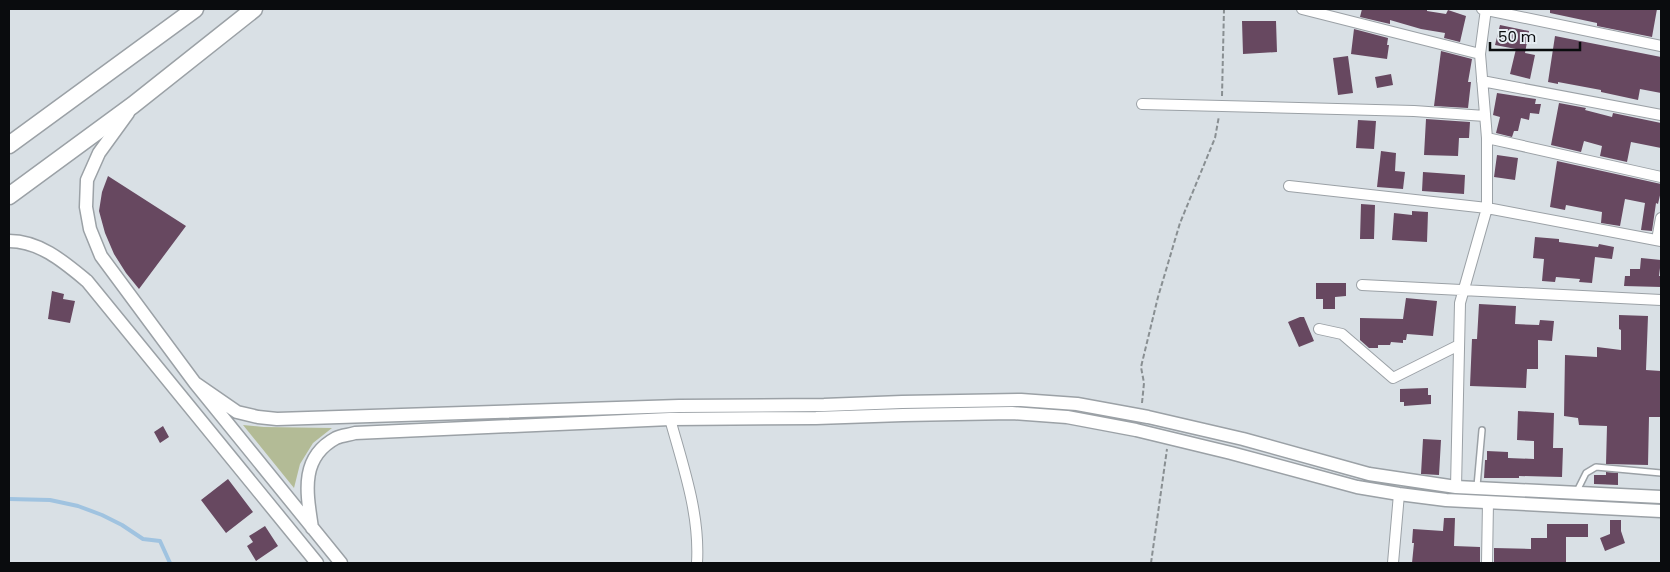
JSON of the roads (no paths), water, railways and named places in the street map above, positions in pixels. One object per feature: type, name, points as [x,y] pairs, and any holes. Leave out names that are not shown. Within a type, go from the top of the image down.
[{"type":"main road","points":[[9,145],[195,9]]},
{"type":"main road","points":[[9,196],[133,105],[254,9]]},
{"type":"street","points":[[1302,9],[1480,54]]},
{"type":"street","points":[[1456,487],[1460,303],[1488,208],[1487,138],[1480,54],[1485,9],[1661,46]]},
{"type":"street","points":[[1482,81],[1661,115]]},
{"type":"street","points":[[1142,104],[1414,111],[1485,116]]},
{"type":"street","points":[[133,105],[99,153],[87,180],[86,207],[90,230],[101,256],[196,383],[340,563]]},
{"type":"street","points":[[1487,138],[1661,177]]},
{"type":"street","points":[[1289,186],[1488,208],[1659,241],[1661,218]]},
{"type":"street","points":[[9,240],[20,241],[43,249],[62,260],[87,281],[317,563]]},
{"type":"street","points":[[1362,285],[1661,300]]},
{"type":"street","points":[[118,320],[138,306]]},
{"type":"street","points":[[1319,329],[1342,334],[1393,378],[1459,345]]},
{"type":"street","points":[[196,383],[237,412],[277,419],[679,406],[824,405],[1021,400],[1077,404],[1141,416],[1243,440],[1369,474],[1456,487],[1661,497]]},
{"type":"street","points":[[902,402],[903,415]]},
{"type":"street","points":[[312,528],[306,483],[311,465],[322,449],[337,438],[355,433],[670,419],[816,418],[1012,413],[1067,417],[1169,438],[1358,487],[1399,494],[1446,500],[1661,511]]},
{"type":"street","points":[[404,414],[405,431]]},
{"type":"street","points":[[670,419],[692,501],[698,554],[697,563]]},
{"type":"street","points":[[1575,507],[1576,493]]},
{"type":"street","points":[[1393,563],[1399,494]]},
{"type":"street","points":[[1487,563],[1488,502]]},
{"type":"lane","points":[[1477,488],[1482,430]]},
{"type":"lane","points":[[1576,493],[1586,473],[1596,467],[1661,473]]},
{"type":"waterway","points":[[9,499],[50,500],[78,506],[102,515],[143,539],[160,541],[170,563]]}]
